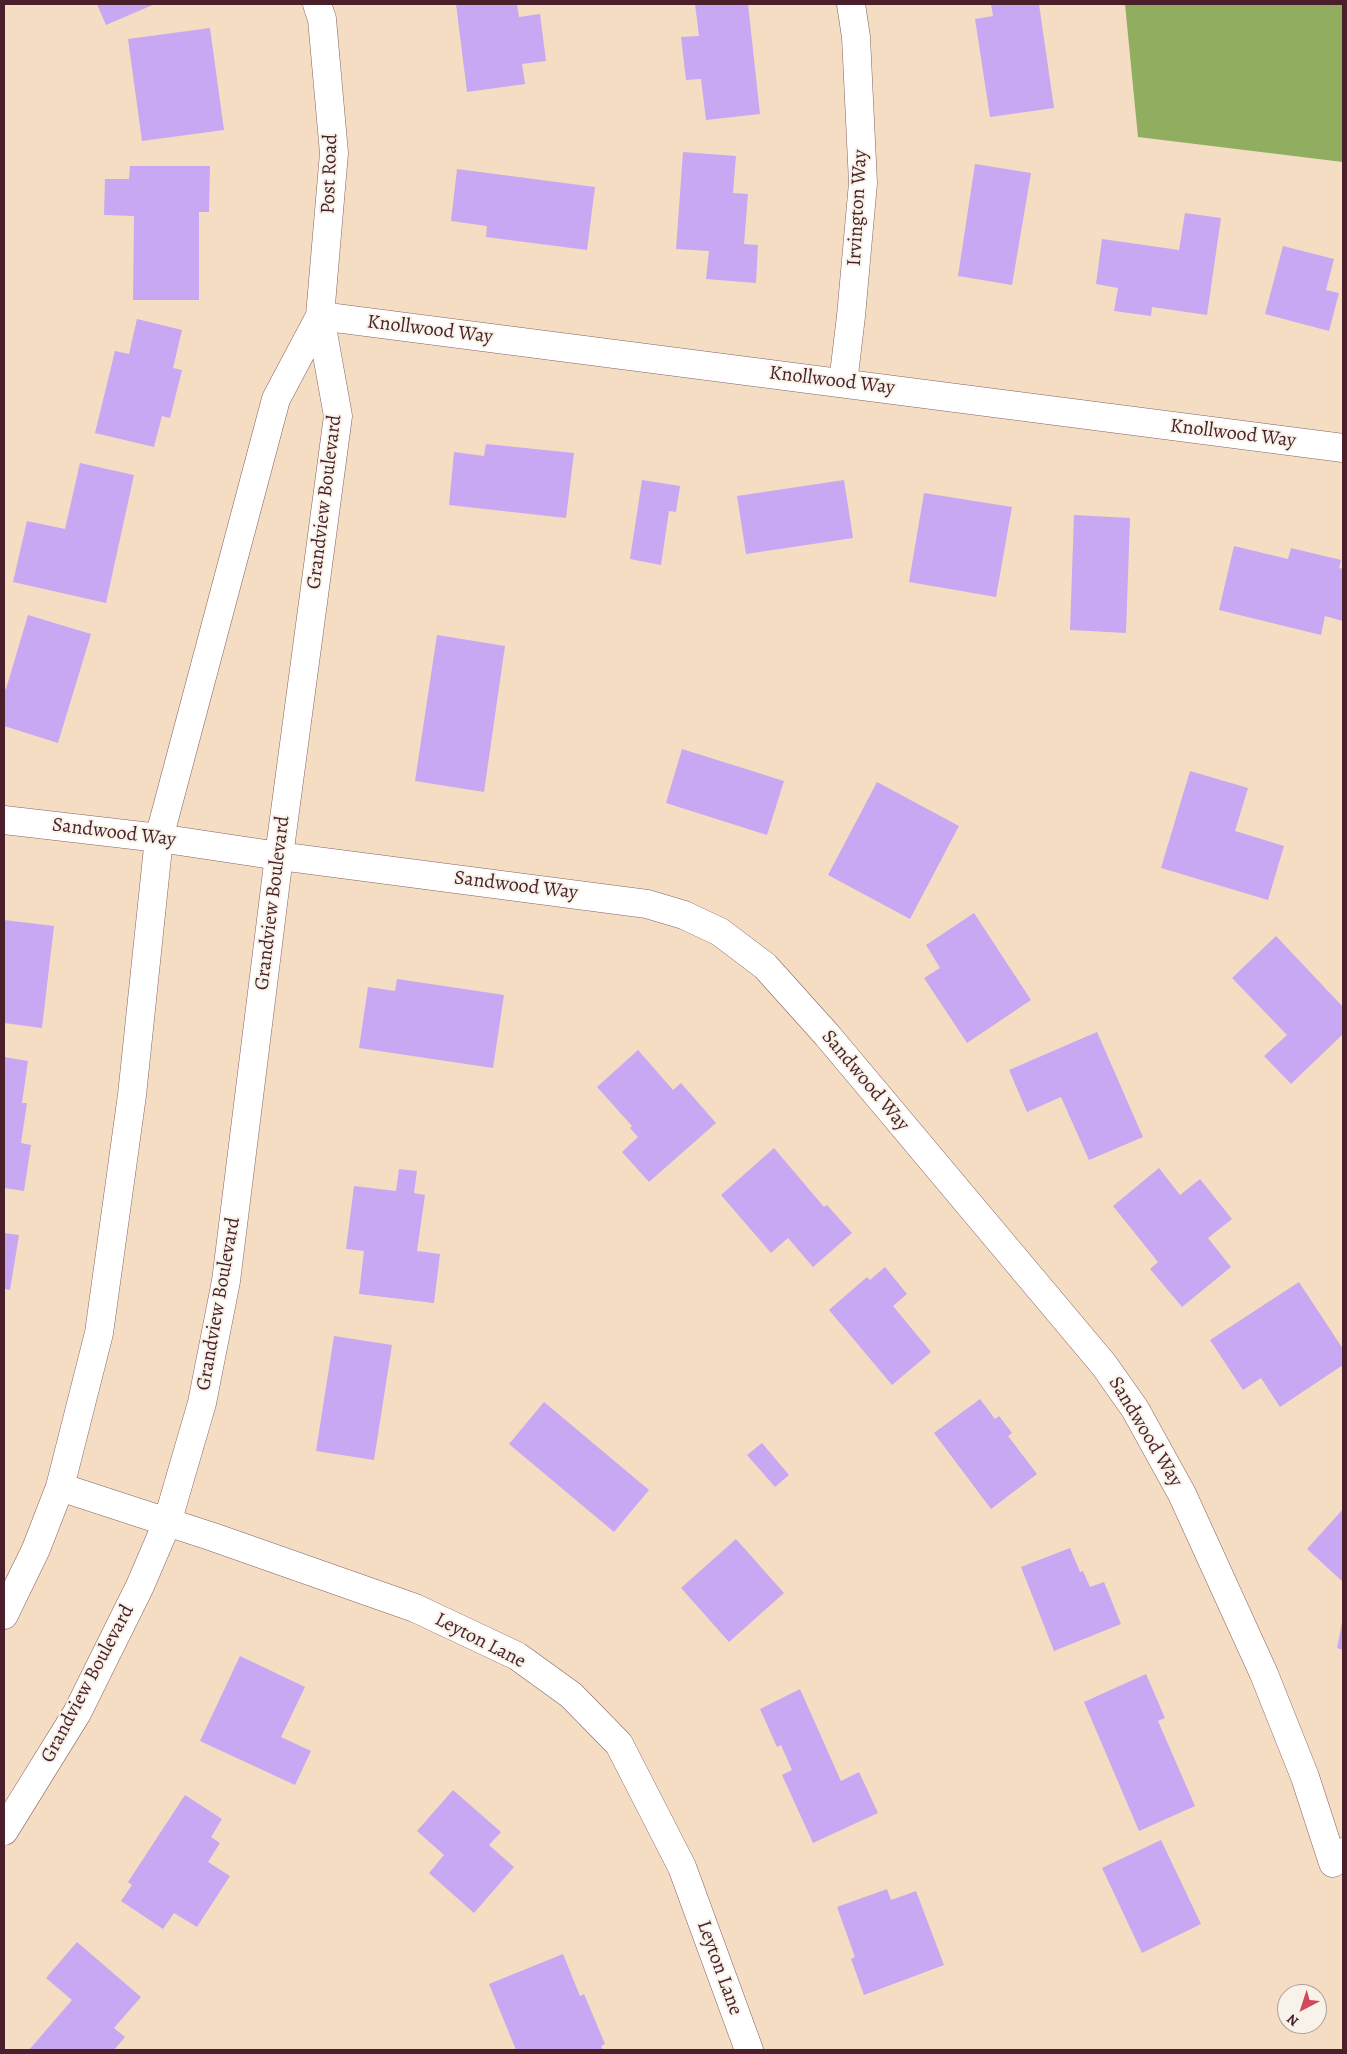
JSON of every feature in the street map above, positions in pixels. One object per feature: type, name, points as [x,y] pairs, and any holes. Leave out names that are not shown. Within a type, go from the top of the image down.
[{"type":"street","name":"Post Road","points":[[317,4],[322,19],[334,152],[320,316]]},
{"type":"street","name":"Irvington Way","points":[[843,382],[863,183],[856,37],[851,4]]},
{"type":"street","name":"Knollwood Way","points":[[320,316],[1343,448]]},
{"type":"street","points":[[4,1615],[36,1549],[60,1487],[99,1333],[132,1095],[160,838],[276,398],[320,316]]},
{"type":"street","name":"Grandview Boulevard","points":[[4,1831],[77,1713],[140,1586],[167,1523],[202,1403],[226,1281],[279,856],[338,416],[320,316]]},
{"type":"street","name":"Sandwood Way","points":[[4,820],[160,838],[279,856],[647,904],[684,915],[720,932],[765,966],[827,1036],[1098,1358],[1136,1408],[1182,1494],[1264,1674],[1305,1777],[1333,1863],[1343,1852]]},
{"type":"street","name":"Leyton Lane","points":[[60,1487],[213,1537],[415,1608],[517,1656],[571,1695],[619,1744],[682,1867],[749,2050]]},
{"type":"green space","points":[[1125,4],[1343,4],[1343,162],[1138,137]]},
{"type":"building","points":[[97,4],[155,4],[106,25]]},
{"type":"building","points":[[456,4],[517,4],[519,17],[540,14],[546,61],[522,64],[525,84],[467,92]]},
{"type":"building","points":[[695,4],[748,4],[760,114],[706,120],[701,79],[686,80],[681,37],[699,36]]},
{"type":"building","points":[[991,4],[1039,4],[1054,108],[990,117],[975,19],[993,16]]},
{"type":"building","points":[[210,28],[224,130],[142,141],[128,39]]},
{"type":"building","points":[[683,152],[736,156],[733,193],[748,194],[744,244],[758,245],[756,283],[706,279],[709,251],[676,249]]},
{"type":"building","points":[[975,164],[1031,173],[1012,285],[958,276]]},
{"type":"building","points":[[130,166],[210,166],[209,212],[199,212],[199,300],[133,300],[134,216],[104,215],[105,179],[129,179]]},
{"type":"building","points":[[457,169],[595,187],[587,250],[486,237],[487,226],[451,221]]},
{"type":"building","points":[[1185,213],[1221,218],[1207,315],[1152,307],[1151,316],[1114,311],[1118,288],[1096,284],[1102,239],[1179,250]]},
{"type":"building","points":[[1283,246],[1334,259],[1326,290],[1339,293],[1329,331],[1265,314]]},
{"type":"building","points":[[137,319],[182,330],[173,368],[182,370],[170,418],[162,416],[154,447],[95,433],[115,351],[129,354]]},
{"type":"building","points":[[486,444],[574,453],[566,518],[449,505],[454,452],[484,456]]},
{"type":"building","points":[[80,463],[134,475],[106,603],[13,582],[27,521],[65,529]]},
{"type":"building","points":[[642,480],[680,486],[676,512],[669,511],[661,565],[630,559]]},
{"type":"building","points":[[844,480],[853,538],[746,554],[737,496]]},
{"type":"building","points":[[924,493],[1012,507],[996,597],[909,582]]},
{"type":"building","points":[[1074,515],[1130,518],[1126,633],[1070,630]]},
{"type":"building","points":[[1234,546],[1288,559],[1291,548],[1341,560],[1339,568],[1343,569],[1343,621],[1325,616],[1321,635],[1219,610]]},
{"type":"building","points":[[28,615],[91,634],[58,743],[4,726],[4,688],[6,689]]},
{"type":"building","points":[[437,635],[505,646],[484,792],[415,781]]},
{"type":"building","points":[[682,749],[784,781],[767,835],[666,803]]},
{"type":"building","points":[[1190,771],[1248,788],[1235,831],[1284,846],[1268,900],[1161,868]]},
{"type":"building","points":[[877,782],[959,826],[910,919],[828,875]]},
{"type":"building","points":[[974,913],[1031,1000],[967,1043],[924,978],[940,968],[926,945]]},
{"type":"building","points":[[4,920],[54,926],[42,1028],[4,1023]]},
{"type":"building","points":[[1276,936],[1343,1007],[1343,1034],[1291,1084],[1264,1056],[1287,1035],[1232,978]]},
{"type":"building","points":[[397,979],[504,995],[493,1068],[359,1048],[368,987],[395,991]]},
{"type":"building","points":[[1097,1032],[1143,1137],[1089,1160],[1061,1097],[1027,1112],[1009,1070]]},
{"type":"building","points":[[638,1050],[673,1090],[681,1083],[716,1123],[649,1182],[622,1152],[638,1137],[630,1128],[632,1126],[597,1087]]},
{"type":"building","points":[[4,1057],[28,1061],[22,1103],[27,1103],[21,1143],[31,1145],[24,1191],[4,1188]]},
{"type":"building","points":[[774,1148],[824,1207],[827,1205],[852,1233],[813,1267],[788,1238],[771,1253],[721,1195]]},
{"type":"building","points":[[1159,1168],[1180,1195],[1200,1179],[1232,1219],[1208,1238],[1231,1267],[1182,1307],[1150,1269],[1158,1262],[1113,1206]]},
{"type":"building","points":[[399,1169],[417,1171],[414,1193],[425,1195],[417,1251],[440,1254],[434,1303],[359,1294],[364,1251],[346,1249],[354,1186],[396,1191]]},
{"type":"building","points":[[4,1233],[19,1235],[10,1290],[4,1289]]},
{"type":"building","points":[[885,1267],[907,1294],[893,1306],[931,1352],[892,1385],[829,1310],[867,1277],[870,1280]]},
{"type":"building","points":[[1299,1282],[1343,1349],[1343,1365],[1280,1407],[1261,1378],[1243,1390],[1210,1340]]},
{"type":"building","points":[[334,1336],[392,1345],[374,1460],[316,1451]]},
{"type":"building","points":[[980,1399],[995,1419],[999,1416],[1012,1433],[1008,1436],[1037,1474],[991,1509],[934,1433]]},
{"type":"building","points":[[544,1402],[649,1490],[614,1532],[509,1444]]},
{"type":"building","points":[[762,1443],[789,1475],[775,1487],[747,1455]]},
{"type":"building","points":[[1343,1509],[1343,1582],[1307,1549]]},
{"type":"building","points":[[736,1539],[784,1593],[729,1642],[681,1588]]},
{"type":"building","points":[[1070,1548],[1080,1572],[1083,1571],[1090,1587],[1104,1582],[1121,1624],[1054,1651],[1021,1567]]},
{"type":"building","points":[[1343,1623],[1343,1650],[1337,1648]]},
{"type":"building","points":[[240,1656],[305,1687],[281,1737],[311,1751],[295,1785],[200,1741]]},
{"type":"building","points":[[1146,1674],[1165,1718],[1158,1721],[1195,1806],[1139,1831],[1084,1702]]},
{"type":"building","points":[[800,1689],[841,1781],[859,1772],[878,1813],[813,1843],[782,1775],[792,1770],[781,1745],[777,1747],[760,1709]]},
{"type":"building","points":[[453,1790],[501,1832],[489,1845],[514,1867],[474,1913],[429,1873],[444,1855],[417,1831]]},
{"type":"building","points":[[185,1795],[222,1819],[211,1837],[220,1843],[208,1862],[230,1876],[197,1927],[174,1913],[163,1929],[121,1901],[132,1885],[128,1882]]},
{"type":"building","points":[[1161,1840],[1201,1924],[1142,1953],[1102,1868]]},
{"type":"building","points":[[887,1889],[891,1900],[916,1891],[944,1965],[864,1995],[851,1959],[855,1957],[837,1907]]},
{"type":"building","points":[[77,1942],[141,1997],[114,2028],[125,2037],[114,2050],[29,2050],[72,2000],[46,1978]]},
{"type":"building","points":[[563,1954],[580,1996],[584,1994],[605,2044],[601,2046],[603,2050],[516,2050],[489,1984]]}]
